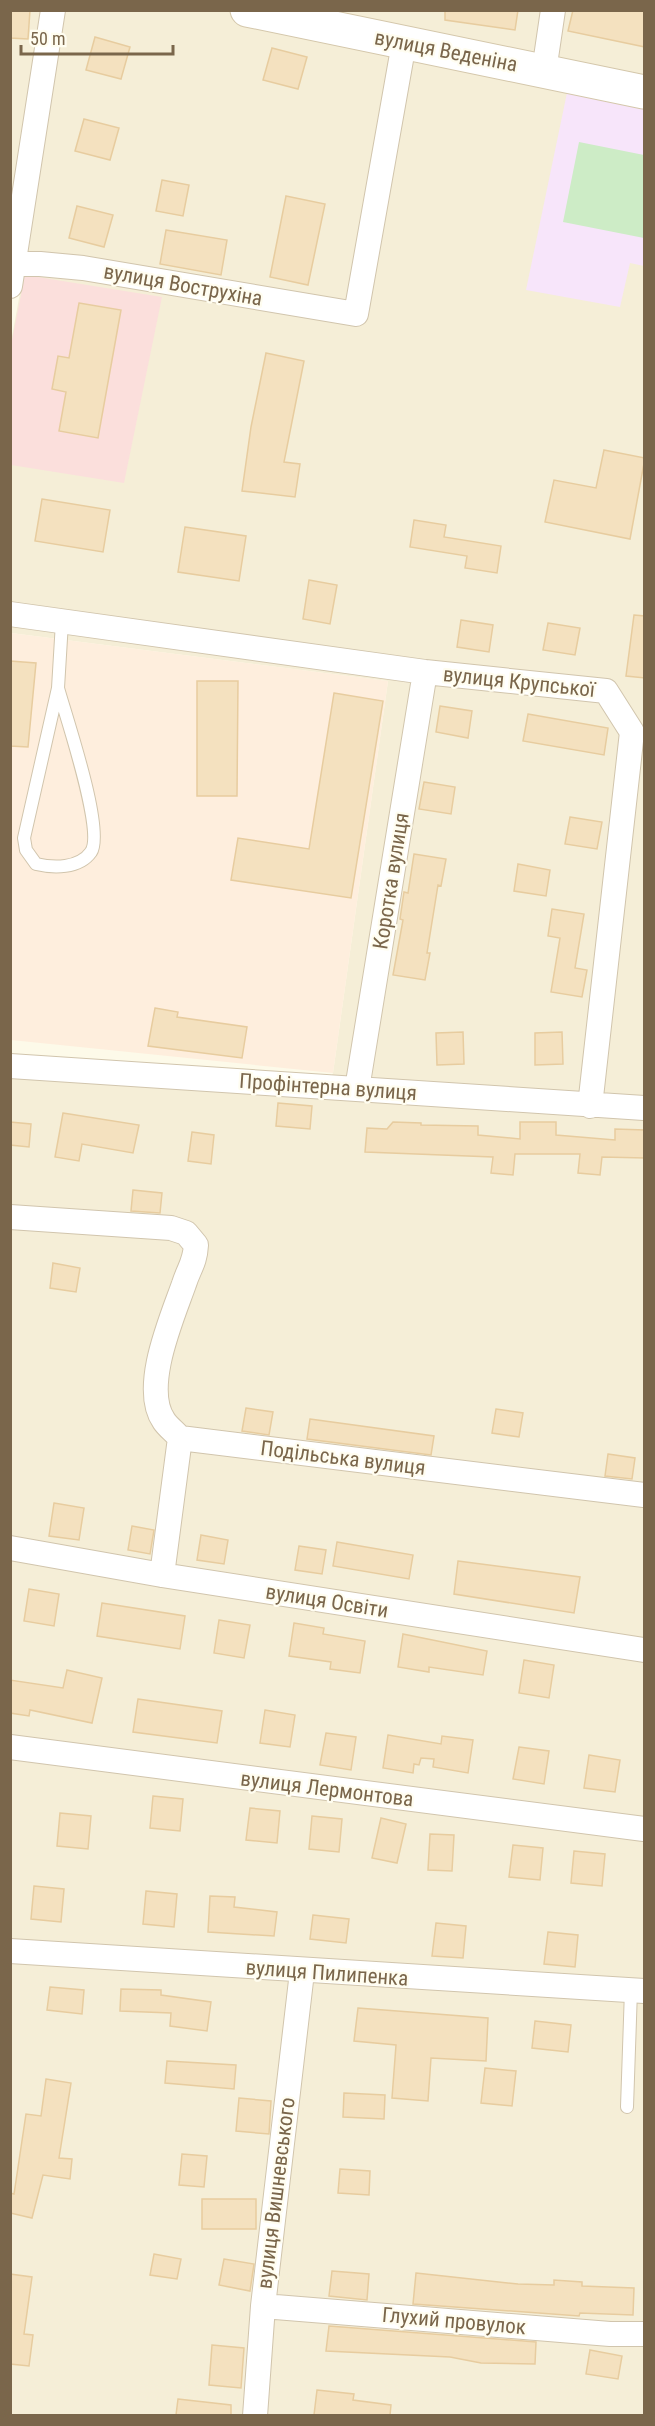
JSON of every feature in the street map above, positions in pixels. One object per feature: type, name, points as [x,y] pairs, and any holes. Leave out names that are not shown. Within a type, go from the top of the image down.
[{"type":"street","points":[[12,272],[53,10]]},
{"type":"street","name":"вулиця Веденіна","points":[[247,10],[645,92]]},
{"type":"street","points":[[544,71],[553,10]]},
{"type":"street","name":"вулиця Вострухіна","points":[[12,272],[40,264],[83,268],[356,314],[404,43]]},
{"type":"street","name":"вулиця Крупської","points":[[10,614],[425,672],[606,691],[632,732],[590,1106]]},
{"type":"street","name":"Коротка вулиця","points":[[357,1089],[425,672]]},
{"type":"street","name":"Профінтерна вулиця","points":[[10,1066],[645,1108]]},
{"type":"street","points":[[10,1217],[171,1228],[186,1233],[196,1245],[195,1262],[185,1280],[159,1358],[156,1383],[158,1406],[163,1420],[180,1438],[162,1575]]},
{"type":"street","name":"Подільська вулиця","points":[[180,1438],[645,1495]]},
{"type":"street","name":"вулиця Освіти","points":[[10,1548],[162,1575],[645,1650]]},
{"type":"street","name":"вулиця Лермонтова","points":[[10,1747],[645,1829]]},
{"type":"street","name":"вулиця Пилипенка","points":[[10,1951],[302,1972],[638,1991]]},
{"type":"street","name":"вулиця Вишневського","points":[[255,2415],[263,2306],[302,1972]]},
{"type":"street","name":"Глухий провулок","points":[[263,2306],[610,2334],[645,2334]]},
{"type":"lane","points":[[57,688],[93,813],[96,837],[91,853],[72,865],[53,868],[36,864],[26,850],[24,838],[57,688],[62,622]]},
{"type":"lane","points":[[627,2107],[638,1991]]},
{"type":"shaded area","points":[[11,11],[644,11],[644,1983],[11,1946],[11,1068],[323,1096],[333,1073],[388,681],[11,633],[11,342],[31,233],[11,231]]},
{"type":"shaded area","points":[[568,88],[644,104],[644,266],[630,263],[620,307],[526,290]]},
{"type":"shaded area","points":[[25,275],[162,297],[124,483],[11,465],[11,345]]},
{"type":"shaded area","points":[[11,633],[388,681],[333,1073],[11,1040]]},
{"type":"shaded area","points":[[10,1949],[644,2000],[644,2415],[11,2415]]},
{"type":"green space","points":[[579,142],[644,155],[644,238],[563,222]]},
{"type":"building","points":[[10,10],[30,10],[28,39],[10,38]]},
{"type":"building","points":[[445,10],[518,10],[515,30],[445,20]]},
{"type":"building","points":[[573,10],[645,10],[645,47],[568,31]]},
{"type":"building","points":[[95,37],[130,47],[121,79],[86,70]]},
{"type":"building","points":[[272,48],[307,57],[298,89],[263,80]]},
{"type":"building","points":[[84,119],[119,128],[110,160],[75,151]]},
{"type":"building","points":[[162,180],[189,185],[183,216],[156,211]]},
{"type":"building","points":[[286,196],[325,204],[308,285],[270,277]]},
{"type":"building","points":[[77,206],[113,215],[104,247],[69,238]]},
{"type":"building","points":[[166,230],[227,240],[221,275],[160,264]]},
{"type":"building","points":[[79,303],[121,310],[98,438],[59,431],[66,392],[52,389],[58,356],[69,358]]},
{"type":"building","points":[[266,353],[304,361],[284,462],[300,464],[295,497],[242,491],[251,427]]},
{"type":"building","points":[[604,450],[645,458],[630,539],[545,522],[554,480],[596,488]]},
{"type":"building","points":[[42,499],[110,510],[103,552],[35,541]]},
{"type":"building","points":[[414,520],[446,525],[444,537],[501,546],[497,573],[465,568],[467,556],[410,547]]},
{"type":"building","points":[[185,527],[246,536],[239,581],[178,572]]},
{"type":"building","points":[[309,580],[337,585],[330,624],[303,619]]},
{"type":"building","points":[[634,615],[645,616],[645,678],[626,676]]},
{"type":"building","points":[[461,620],[493,625],[489,652],[457,647]]},
{"type":"building","points":[[548,623],[580,628],[575,655],[543,650]]},
{"type":"building","points":[[10,661],[36,663],[28,747],[10,746]]},
{"type":"building","points":[[197,681],[238,681],[237,796],[197,796]]},
{"type":"building","points":[[334,693],[383,701],[351,898],[231,880],[238,838],[309,849]]},
{"type":"building","points":[[440,706],[472,711],[468,738],[436,732]]},
{"type":"building","points":[[528,714],[608,728],[604,755],[523,741]]},
{"type":"building","points":[[424,782],[455,787],[451,814],[419,809]]},
{"type":"building","points":[[570,817],[602,822],[597,849],[565,844]]},
{"type":"building","points":[[414,854],[446,859],[441,886],[438,885],[425,980],[393,975],[403,920],[400,919],[404,892],[408,893]]},
{"type":"building","points":[[518,864],[550,870],[546,896],[514,891]]},
{"type":"building","points":[[552,909],[584,914],[575,968],[587,970],[582,997],[551,992],[560,938],[548,936]]},
{"type":"building","points":[[155,1008],[178,1012],[177,1017],[247,1027],[242,1058],[148,1046]]},
{"type":"building","points":[[463,1032],[464,1064],[437,1065],[436,1033]]},
{"type":"building","points":[[562,1032],[563,1064],[535,1065],[535,1033]]},
{"type":"building","points":[[278,1103],[312,1106],[310,1129],[276,1126]]},
{"type":"building","points":[[63,1113],[139,1125],[133,1153],[82,1144],[79,1161],[55,1157]]},
{"type":"building","points":[[10,1122],[31,1124],[29,1147],[10,1145]]},
{"type":"building","points":[[393,1122],[478,1126],[478,1135],[520,1139],[520,1122],[556,1122],[556,1135],[615,1140],[615,1129],[645,1130],[645,1158],[602,1157],[600,1175],[578,1173],[580,1154],[515,1154],[513,1175],[491,1173],[493,1157],[365,1152],[367,1128],[387,1129]]},
{"type":"building","points":[[192,1132],[214,1135],[211,1164],[188,1161]]},
{"type":"building","points":[[133,1190],[162,1193],[160,1213],[131,1211]]},
{"type":"building","points":[[53,1263],[80,1268],[76,1292],[50,1288]]},
{"type":"building","points":[[246,1408],[273,1412],[269,1435],[242,1431]]},
{"type":"building","points":[[496,1409],[523,1413],[519,1437],[492,1433]]},
{"type":"building","points":[[310,1419],[434,1436],[431,1455],[307,1439]]},
{"type":"building","points":[[608,1454],[635,1458],[632,1479],[605,1476]]},
{"type":"building","points":[[54,1503],[84,1508],[79,1540],[49,1536]]},
{"type":"building","points":[[132,1526],[154,1530],[150,1554],[128,1550]]},
{"type":"building","points":[[201,1535],[228,1540],[224,1564],[197,1560]]},
{"type":"building","points":[[337,1542],[413,1555],[409,1579],[333,1566]]},
{"type":"building","points":[[299,1546],[326,1550],[322,1574],[295,1570]]},
{"type":"building","points":[[458,1561],[580,1577],[574,1613],[454,1594]]},
{"type":"building","points":[[29,1589],[59,1594],[54,1626],[24,1621]]},
{"type":"building","points":[[102,1603],[185,1616],[180,1649],[97,1636]]},
{"type":"building","points":[[219,1620],[250,1625],[244,1658],[214,1653]]},
{"type":"building","points":[[294,1623],[324,1628],[323,1634],[365,1641],[360,1673],[330,1669],[331,1662],[289,1656]]},
{"type":"building","points":[[403,1634],[487,1651],[483,1675],[429,1667],[429,1672],[398,1667]]},
{"type":"building","points":[[524,1660],[554,1665],[549,1698],[519,1693]]},
{"type":"building","points":[[67,1670],[102,1678],[92,1723],[30,1710],[29,1716],[10,1713],[10,1680],[63,1688]]},
{"type":"building","points":[[138,1699],[222,1711],[217,1743],[133,1732]]},
{"type":"building","points":[[265,1710],[295,1715],[290,1747],[260,1743]]},
{"type":"building","points":[[326,1733],[356,1737],[351,1770],[320,1765]]},
{"type":"building","points":[[388,1735],[441,1744],[442,1736],[473,1740],[468,1773],[433,1767],[434,1759],[421,1758],[419,1765],[414,1764],[413,1773],[383,1768]]},
{"type":"building","points":[[519,1747],[549,1751],[544,1784],[513,1779]]},
{"type":"building","points":[[589,1755],[620,1760],[615,1792],[584,1788]]},
{"type":"building","points":[[153,1796],[183,1799],[180,1831],[150,1828]]},
{"type":"building","points":[[250,1808],[280,1811],[277,1843],[246,1840]]},
{"type":"building","points":[[60,1813],[91,1816],[88,1849],[57,1846]]},
{"type":"building","points":[[312,1816],[342,1819],[339,1852],[309,1849]]},
{"type":"building","points":[[381,1818],[406,1824],[397,1863],[372,1858]]},
{"type":"building","points":[[430,1834],[454,1835],[452,1871],[428,1870]]},
{"type":"building","points":[[513,1845],[543,1848],[540,1880],[509,1877]]},
{"type":"building","points":[[574,1851],[605,1854],[602,1886],[571,1883]]},
{"type":"building","points":[[34,1886],[64,1889],[61,1922],[31,1919]]},
{"type":"building","points":[[146,1891],[177,1894],[174,1927],[143,1924]]},
{"type":"building","points":[[210,1896],[235,1897],[234,1907],[277,1912],[274,1936],[208,1932]]},
{"type":"building","points":[[313,1915],[349,1919],[346,1943],[310,1939]]},
{"type":"building","points":[[436,1923],[466,1926],[463,1958],[432,1956]]},
{"type":"building","points":[[548,1932],[578,1935],[575,1967],[544,1964]]},
{"type":"building","points":[[50,1987],[84,1990],[82,2014],[47,2010]]},
{"type":"building","points":[[121,1989],[161,1990],[161,1995],[211,2002],[207,2031],[170,2026],[171,2013],[120,2011]]},
{"type":"building","points":[[358,2008],[488,2018],[486,2061],[431,2058],[428,2101],[392,2098],[396,2045],[354,2041]]},
{"type":"building","points":[[535,2021],[571,2025],[568,2052],[532,2048]]},
{"type":"building","points":[[167,2061],[236,2065],[234,2089],[165,2083]]},
{"type":"building","points":[[485,2068],[516,2071],[512,2106],[481,2103]]},
{"type":"building","points":[[46,2079],[71,2083],[59,2158],[72,2159],[70,2179],[43,2175],[32,2218],[10,2213],[10,2193],[14,2194],[26,2114],[41,2116]]},
{"type":"building","points":[[344,2093],[385,2095],[384,2119],[343,2117]]},
{"type":"building","points":[[239,2098],[271,2101],[269,2134],[236,2131]]},
{"type":"building","points":[[182,2154],[207,2156],[204,2187],[179,2185]]},
{"type":"building","points":[[340,2169],[370,2171],[369,2195],[338,2193]]},
{"type":"building","points":[[202,2199],[256,2199],[256,2229],[202,2229]]},
{"type":"building","points":[[154,2254],[181,2259],[177,2279],[150,2275]]},
{"type":"building","points":[[224,2259],[254,2264],[250,2291],[219,2285]]},
{"type":"building","points":[[332,2271],[369,2274],[367,2300],[329,2296]]},
{"type":"building","points":[[416,2273],[518,2284],[554,2285],[554,2280],[582,2282],[582,2286],[634,2288],[633,2315],[580,2313],[579,2316],[413,2304]]},
{"type":"building","points":[[10,2274],[32,2277],[24,2334],[33,2335],[29,2366],[10,2364]]},
{"type":"building","points":[[329,2326],[536,2342],[535,2364],[481,2363],[450,2357],[326,2351]]},
{"type":"building","points":[[212,2345],[244,2348],[241,2388],[209,2385]]},
{"type":"building","points":[[590,2350],[622,2356],[618,2379],[586,2374]]},
{"type":"building","points":[[317,2390],[354,2394],[353,2400],[391,2405],[390,2415],[314,2415]]},
{"type":"building","points":[[178,2399],[231,2405],[231,2415],[176,2415]]}]
